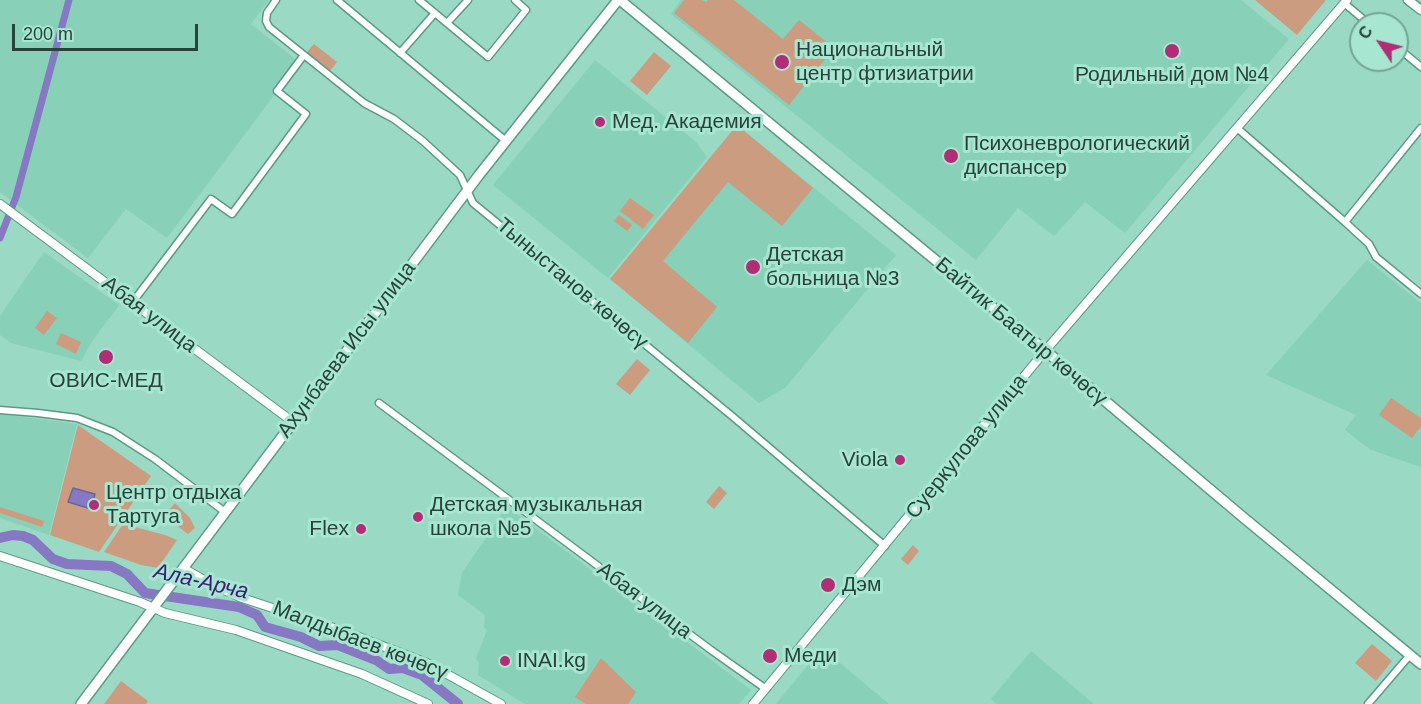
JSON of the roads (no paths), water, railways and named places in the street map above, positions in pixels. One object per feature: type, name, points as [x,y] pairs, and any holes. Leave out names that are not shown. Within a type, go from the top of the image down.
[{"type":"main road","name":"Ахунбаева Исы улица","points":[[81,704],[467,192],[619,0]]},
{"type":"main road","name":"Байтик Баатыр көчөсү","points":[[619,0],[1421,664]]},
{"type":"main road","points":[[1408,0],[1421,10]]},
{"type":"street","name":"Тыныстанов көчөсү","points":[[276,0],[267,14],[266,21],[269,27],[364,103],[394,119],[423,141],[460,175],[473,203],[732,416],[885,546]]},
{"type":"street","points":[[337,0],[506,141]]},
{"type":"street","points":[[420,0],[488,57],[526,10],[515,0]]},
{"type":"street","points":[[447,23],[468,0]]},
{"type":"street","name":"Суеркулова улица","points":[[753,704],[1045,351],[1345,2]]},
{"type":"street","points":[[400,53],[435,13]]},
{"type":"street","points":[[132,303],[211,199],[232,214],[306,114],[277,91],[304,55]]},
{"type":"street","points":[[1409,56],[1421,67]]},
{"type":"street","points":[[1237,128],[1366,241],[1376,257],[1421,294]]},
{"type":"street","points":[[1345,222],[1421,128]]},
{"type":"street","name":"Абая улица","points":[[6,210],[294,422]]},
{"type":"street","name":"Абая улица","points":[[379,403],[702,644],[766,689]]},
{"type":"street","points":[[0,410],[76,418],[113,432],[155,459],[225,512]]},
{"type":"street","name":"Малдыбаев көчөсү","points":[[0,556],[156,605],[165,613],[236,630],[300,652],[362,674],[428,704]]},
{"type":"street","name":"Малдыбаев көчөсү","points":[[183,568],[233,594],[353,634],[428,663],[501,704]]},
{"type":"street","points":[[1368,704],[1410,655]]},
{"type":"waterway","points":[[0,238],[16,197],[69,0]]},
{"type":"waterway","name":"Ала-Арча","points":[[0,538],[13,535],[23,536],[33,540],[53,559],[67,564],[111,566],[127,574],[145,593],[239,607],[257,615],[265,627],[301,637],[319,646],[338,645],[376,660],[389,669],[403,668],[422,675],[458,704]]},
{"type":"place","name":"Родильный дом №4","points":[[1172,51]]},
{"type":"place","name":"Национальный центр фтизиатрии","points":[[782,62]]},
{"type":"place","name":"Мед. Академия","points":[[600,122]]},
{"type":"place","name":"Психоневрологический диспансер","points":[[951,156]]},
{"type":"place","name":"Детская больница №3","points":[[753,267]]},
{"type":"place","name":"ОВИС-МЕД","points":[[106,357]]},
{"type":"place","name":"Viola","points":[[900,460]]},
{"type":"place","name":"Центр отдыха Тартуга","points":[[94,505]]},
{"type":"place","name":"Детская музыкальная школа №5","points":[[418,517]]},
{"type":"place","name":"Flex","points":[[361,529]]},
{"type":"place","name":"Дэм","points":[[828,585]]},
{"type":"place","name":"Меди","points":[[770,656]]},
{"type":"place","name":"INAI.kg","points":[[505,661]]}]
